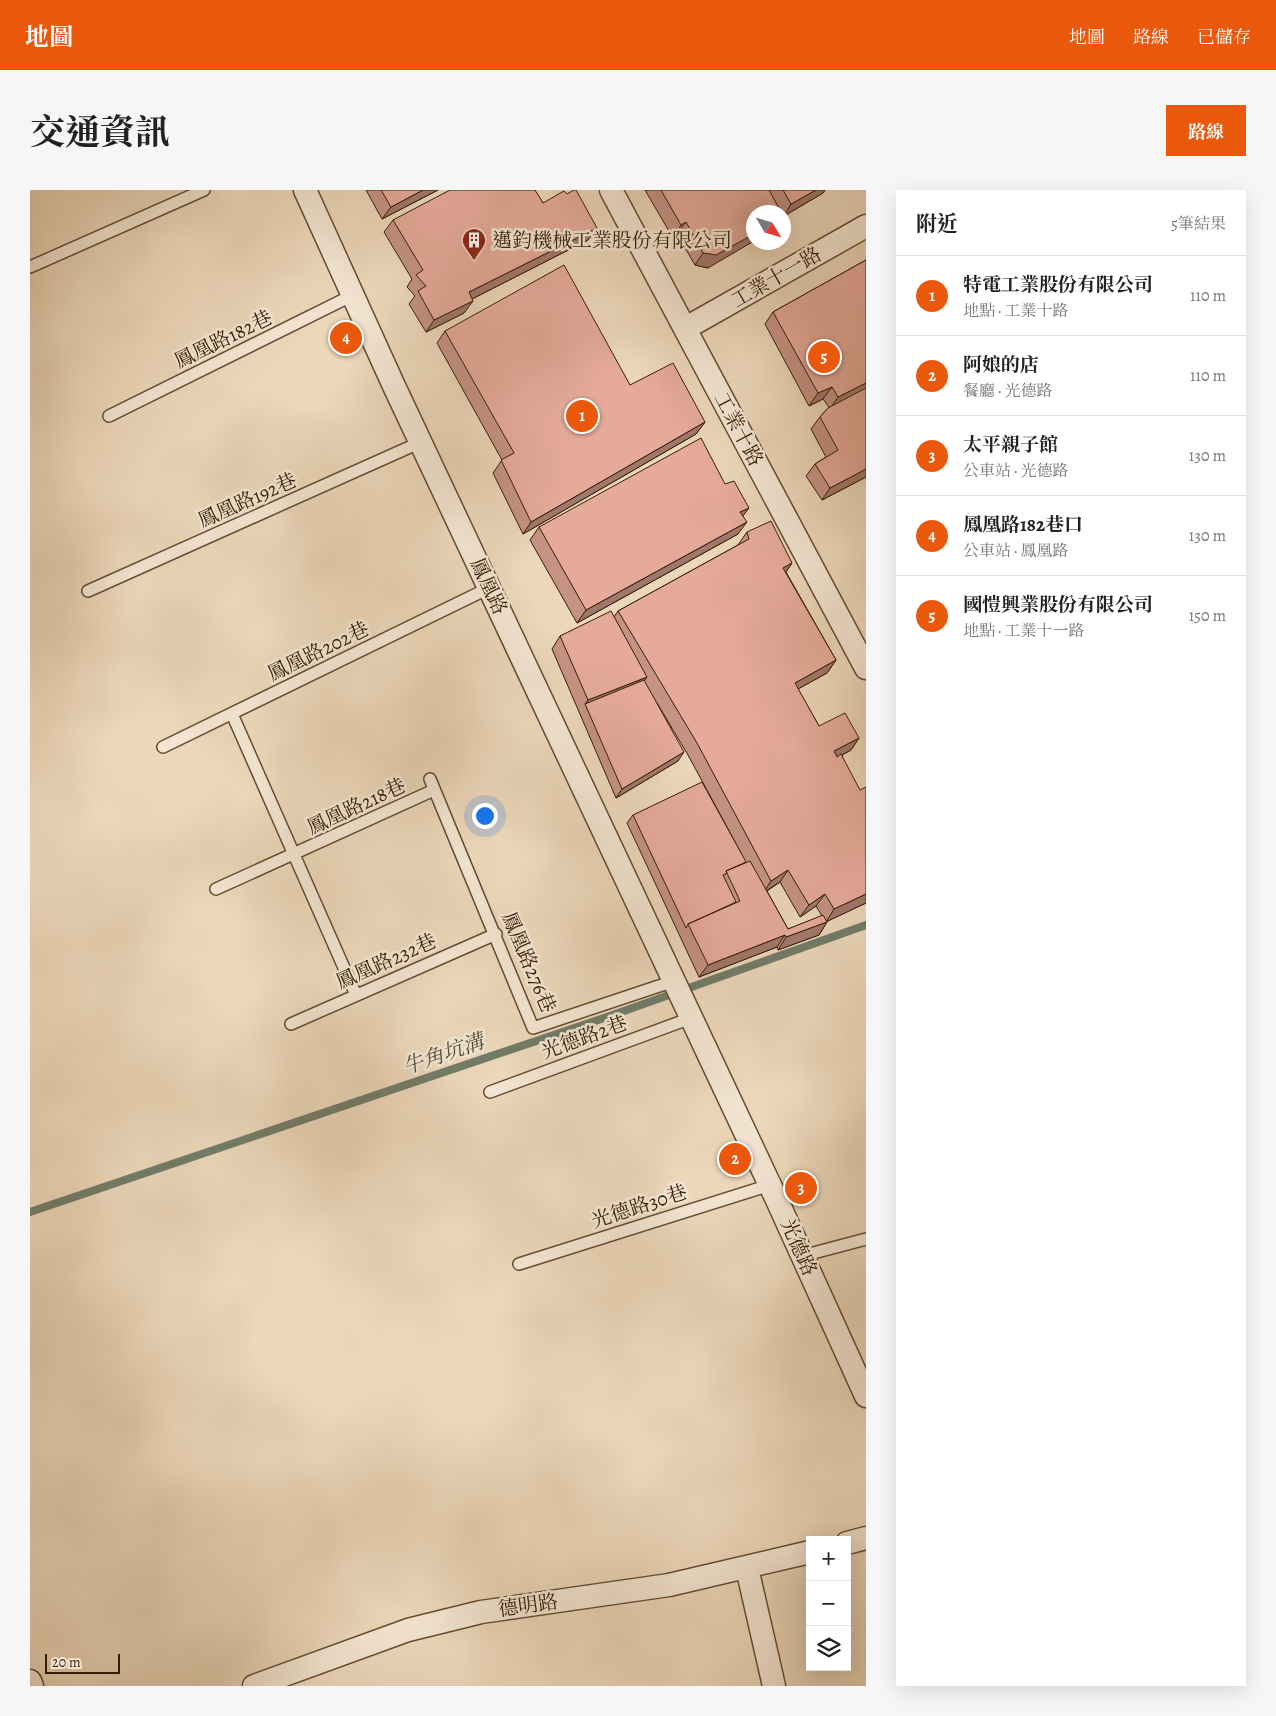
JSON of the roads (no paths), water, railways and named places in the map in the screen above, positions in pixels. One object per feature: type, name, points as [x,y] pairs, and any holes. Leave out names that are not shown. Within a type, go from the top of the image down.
[{"type":"street","name":"鳳凰路","points":[[305,190],[691,1018]]},
{"type":"street","name":"工業十路","points":[[611,190],[866,668]]},
{"type":"street","name":"工業十一路","points":[[686,328],[866,226]]},
{"type":"street","name":"光德路","points":[[691,1018],[770,1184],[866,1396]]},
{"type":"street","points":[[851,1541],[866,1538]]},
{"type":"street","name":"德明路","points":[[254,1686],[408,1630],[481,1612],[669,1585],[806,1553]]},
{"type":"street","points":[[747,1568],[774,1686]]},
{"type":"street","points":[[30,1681],[32,1686]]},
{"type":"lane","points":[[30,267],[204,190]]},
{"type":"lane","name":"鳳凰路182巷","points":[[110,416],[353,295]]},
{"type":"lane","name":"鳳凰路192巷","points":[[88,592],[421,442]]},
{"type":"lane","name":"鳳凰路202巷","points":[[163,746],[489,588]]},
{"type":"lane","name":"鳳凰路218巷","points":[[232,714],[293,856],[356,995]]},
{"type":"lane","name":"鳳凰路218巷","points":[[216,889],[293,856],[432,784]]},
{"type":"lane","name":"鳳凰路276巷","points":[[432,784],[496,934],[533,1028],[674,981]]},
{"type":"lane","name":"鳳凰路232巷","points":[[291,1024],[496,934]]},
{"type":"lane","name":"光德路2巷","points":[[490,1092],[691,1018]]},
{"type":"lane","name":"光德路30巷","points":[[519,1264],[770,1184]]},
{"type":"lane","points":[[802,1256],[866,1239]]},
{"type":"waterway","name":"牛角坑溝","points":[[30,1212],[607,1017],[866,925]]},
{"type":"place","name":"邁鈞機械工業股份有限公司","points":[[474,261]]},
{"type":"place","name":"鳳凰路182巷口","points":[[346,338]]},
{"type":"place","name":"國愷興業股份有限公司","points":[[824,357]]},
{"type":"place","name":"特電工業股份有限公司","points":[[582,416]]},
{"type":"place","name":"阿娘的店","points":[[735,1159]]},
{"type":"place","name":"太平親子館","points":[[801,1188]]}]
